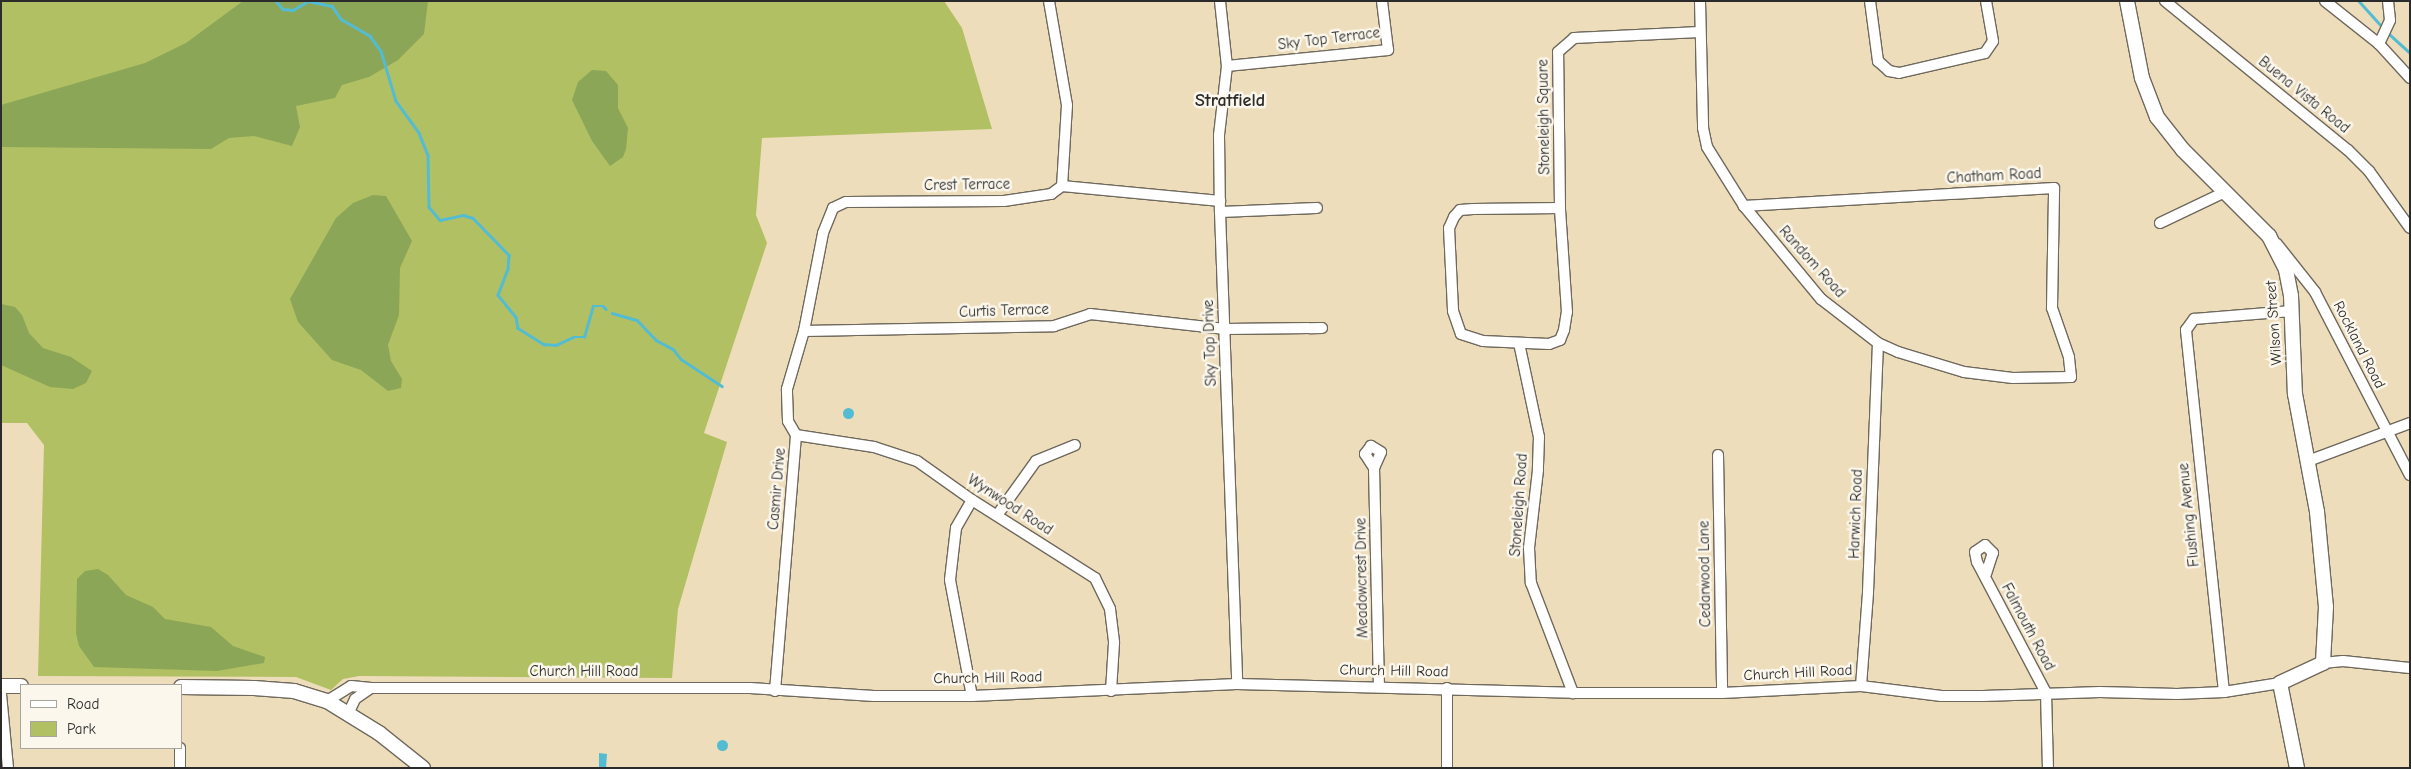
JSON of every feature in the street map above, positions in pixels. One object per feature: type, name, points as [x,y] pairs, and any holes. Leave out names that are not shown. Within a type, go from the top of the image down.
[{"type":"main road","name":"Wilson Street","points":[[2127,1],[2142,78],[2151,106],[2177,143],[2269,236],[2286,270],[2292,311],[2295,394],[2308,461],[2324,575],[2326,631],[2323,663]]},
{"type":"main road","name":"Church Hill Road","points":[[2280,682],[2323,663]]},
{"type":"main road","points":[[2280,682],[2297,768]]},
{"type":"main road","points":[[1,686],[20,686]]},
{"type":"main road","points":[[182,687],[264,688],[294,692],[327,701],[349,712],[423,768]]},
{"type":"street","points":[[1049,1],[1067,105],[1062,186]]},
{"type":"street","name":"Sky Top Drive","points":[[1220,1],[1227,66],[1219,135],[1220,212],[1237,684]]},
{"type":"street","name":"Sky Top Terrace","points":[[1227,66],[1388,50],[1382,1]]},
{"type":"street","name":"Random Road","points":[[1700,1],[1704,138],[1744,206],[1821,299],[1878,343],[1964,372],[2013,378],[2071,377]]},
{"type":"street","points":[[1870,1],[1878,61],[1889,71],[1899,73],[1985,53],[1993,41],[1986,1]]},
{"type":"street","name":"Buena Vista Road","points":[[2165,1],[2348,150],[2368,171],[2410,228]]},
{"type":"street","points":[[2325,1],[2381,41],[2410,78]]},
{"type":"street","points":[[2381,41],[2390,20],[2388,1]]},
{"type":"street","name":"Stoneleigh Square","points":[[1560,208],[1460,210],[1449,228],[1453,311],[1461,334],[1471,339],[1549,344],[1560,340],[1564,330],[1567,312],[1560,208],[1558,52],[1574,38],[1700,32]]},
{"type":"street","name":"Crest Terrace","points":[[833,208],[846,202],[1004,201],[1052,194],[1062,186],[1220,201]]},
{"type":"street","name":"Chatham Road","points":[[1744,206],[2054,188],[2052,308],[2069,357],[2071,377]]},
{"type":"street","points":[[2160,223],[2225,192]]},
{"type":"street","name":"Casmir Drive","points":[[775,691],[796,435],[788,421],[787,389],[804,331],[824,233],[833,208]]},
{"type":"street","points":[[1220,212],[1317,208]]},
{"type":"street","name":"Rockland Road","points":[[2269,236],[2315,292],[2386,434],[2410,475]]},
{"type":"street","name":"Flushing Avenue","points":[[2224,692],[2185,335],[2188,323],[2194,319],[2292,311]]},
{"type":"street","name":"Curtis Terrace","points":[[804,331],[1054,326],[1090,314],[1225,329],[1322,328]]},
{"type":"street","name":"Stoneleigh Road","points":[[1519,343],[1539,437],[1538,470],[1529,548],[1531,583],[1573,693]]},
{"type":"street","name":"Harwich Road","points":[[1860,686],[1868,592],[1878,343]]},
{"type":"street","points":[[2308,461],[2386,434],[2410,423]]},
{"type":"street","name":"Wynwood Road","points":[[796,435],[874,447],[917,461],[972,500],[998,514],[1094,578],[1110,609],[1114,642],[1112,691]]},
{"type":"street","points":[[998,514],[1036,461],[1075,445]]},
{"type":"street","name":"Cedarwood Lane","points":[[1718,455],[1722,693]]},
{"type":"street","name":"Meadowcrest Drive","points":[[1374,468],[1379,687]]},
{"type":"street","points":[[972,500],[956,528],[950,580],[972,696]]},
{"type":"street","name":"Falmouth Road","points":[[1986,574],[1998,607],[2046,693]]},
{"type":"street","name":"Church Hill Road","points":[[2323,663],[2343,661],[2410,668]]},
{"type":"street","name":"Church Hill Road","points":[[327,701],[351,686],[371,688],[775,691],[972,696],[1237,684],[1447,688],[1573,693],[1722,693],[1860,686],[1941,696],[2046,693],[2224,692],[2280,682]]},
{"type":"street","points":[[349,712],[354,699],[371,688]]},
{"type":"street","points":[[1447,688],[1447,768]]},
{"type":"street","points":[[2046,693],[2048,768]]},
{"type":"street","points":[[1,694],[8,768]]},
{"type":"street","points":[[180,749],[180,768]]},
{"type":"green space","points":[[1,1],[944,1],[962,28],[992,129],[762,138],[756,215],[767,243],[704,433],[727,442],[678,609],[672,678],[359,676],[343,679],[331,690],[296,677],[38,676],[44,445],[27,423],[1,423]]},
{"type":"green space","points":[[243,1],[428,1],[424,34],[398,60],[369,77],[342,85],[335,98],[296,106],[300,127],[292,146],[254,136],[229,138],[211,149],[1,147],[1,105],[145,63],[186,43]]},
{"type":"green space","points":[[592,70],[606,71],[618,85],[618,108],[628,128],[626,149],[623,157],[610,166],[592,141],[572,100],[578,82]]},
{"type":"green space","points":[[373,195],[386,196],[412,241],[400,268],[399,315],[388,345],[391,361],[402,379],[401,388],[388,391],[361,370],[332,360],[298,322],[290,299],[336,218],[353,203]]},
{"type":"green space","points":[[1,304],[15,307],[22,315],[29,333],[43,348],[71,357],[92,371],[86,383],[73,389],[50,387],[1,365]]},
{"type":"green space","points":[[98,569],[108,575],[126,595],[153,607],[165,619],[211,627],[233,646],[265,657],[264,663],[217,671],[94,667],[79,646],[76,633],[77,579],[85,571]]},
{"type":"water","points":[[848,407],[854,413],[848,419],[842,413]]},
{"type":"water","points":[[722,739],[728,745],[722,751],[716,745]]},
{"type":"water","points":[[599,753],[607,754],[606,768],[599,768]]},
{"type":"waterway","points":[[276,1],[283,9],[293,10],[308,1],[332,6],[341,19],[370,36],[381,51],[396,101],[419,133],[428,155],[429,207],[440,220],[463,215],[473,218],[509,255],[508,269],[498,295],[516,317],[518,328],[544,344],[556,345],[573,337],[584,337],[593,306],[603,306],[606,309]]},
{"type":"waterway","points":[[2359,1],[2383,28]]},
{"type":"waterway","points":[[2387,32],[2410,53]]},
{"type":"waterway","points":[[612,313],[637,320],[656,340],[673,349],[681,359],[722,386]]},
{"type":"district","name":"Stratfield","points":[[1230,101]]}]
